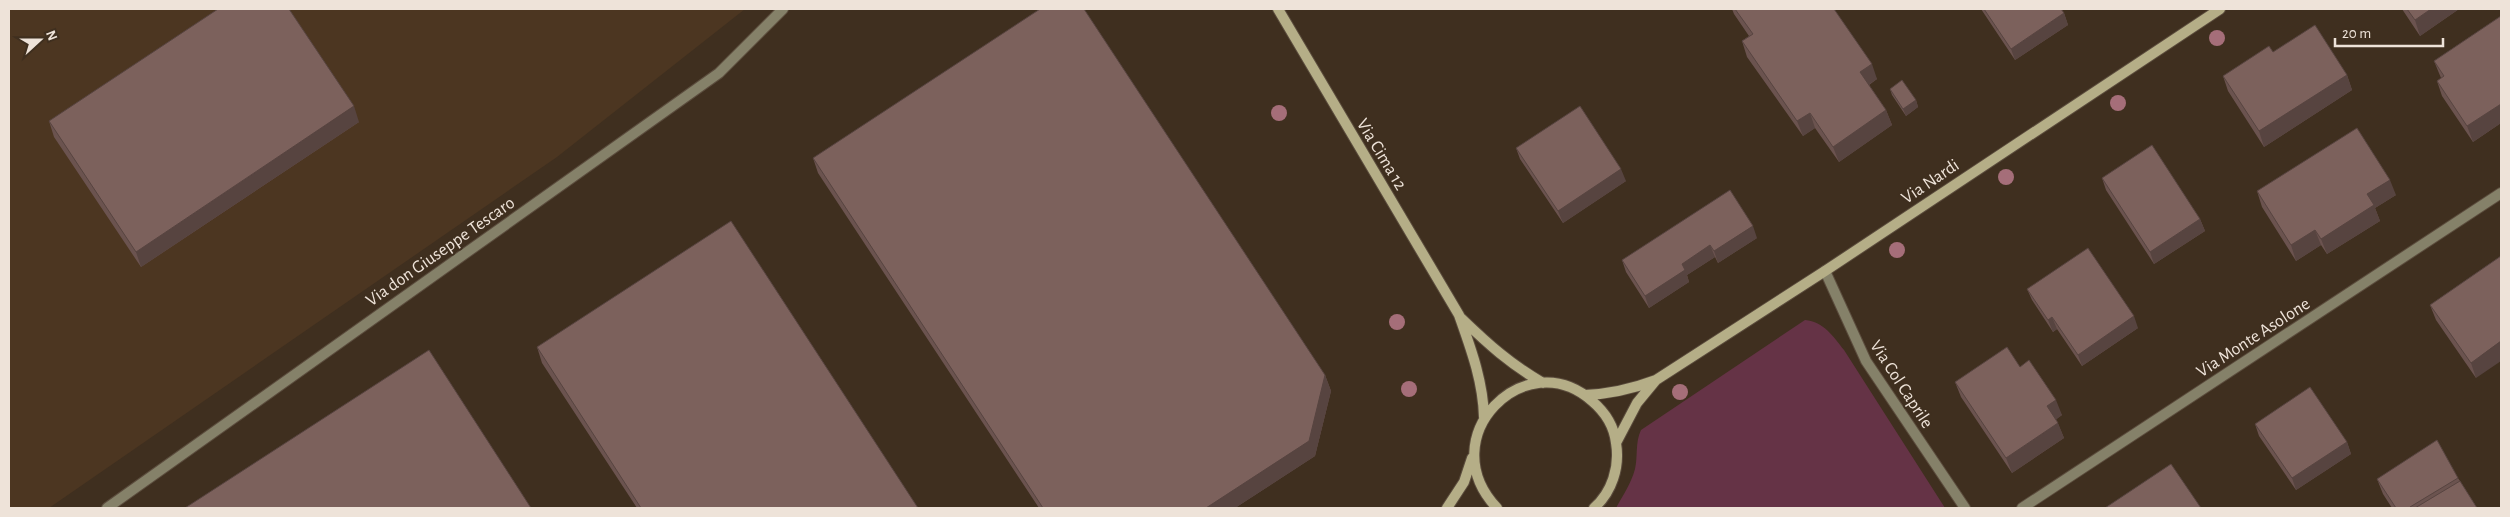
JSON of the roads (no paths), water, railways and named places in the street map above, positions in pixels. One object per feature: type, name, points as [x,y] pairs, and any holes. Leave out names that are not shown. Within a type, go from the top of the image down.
[{"type":"main road","name":"Via Cima 12","points":[[1278,9],[1459,315]]},
{"type":"main road","name":"Via Nardi","points":[[1656,380],[1825,271],[2220,9]]},
{"type":"main road","points":[[1459,315],[1494,351],[1519,369],[1543,383],[1565,386],[1585,395],[1608,419],[1616,443],[1618,458],[1616,472],[1599,506]]},
{"type":"main road","points":[[1459,315],[1476,363],[1483,392],[1484,417]]},
{"type":"main road","points":[[1585,395],[1621,392],[1656,380]]},
{"type":"main road","points":[[1616,443],[1637,403],[1656,380]]},
{"type":"main road","points":[[1447,508],[1464,482],[1474,455],[1476,435],[1484,417],[1494,405],[1511,392],[1543,383]]},
{"type":"main road","points":[[1474,455],[1480,487],[1497,508]]},
{"type":"street","name":"Via don Giuseppe Tescaro","points":[[107,508],[719,73],[783,9]]},
{"type":"street","name":"Via Monte Asolone","points":[[2022,508],[2501,193]]},
{"type":"street","name":"Via Col Caprile","points":[[1825,271],[1866,361],[1965,508]]}]
